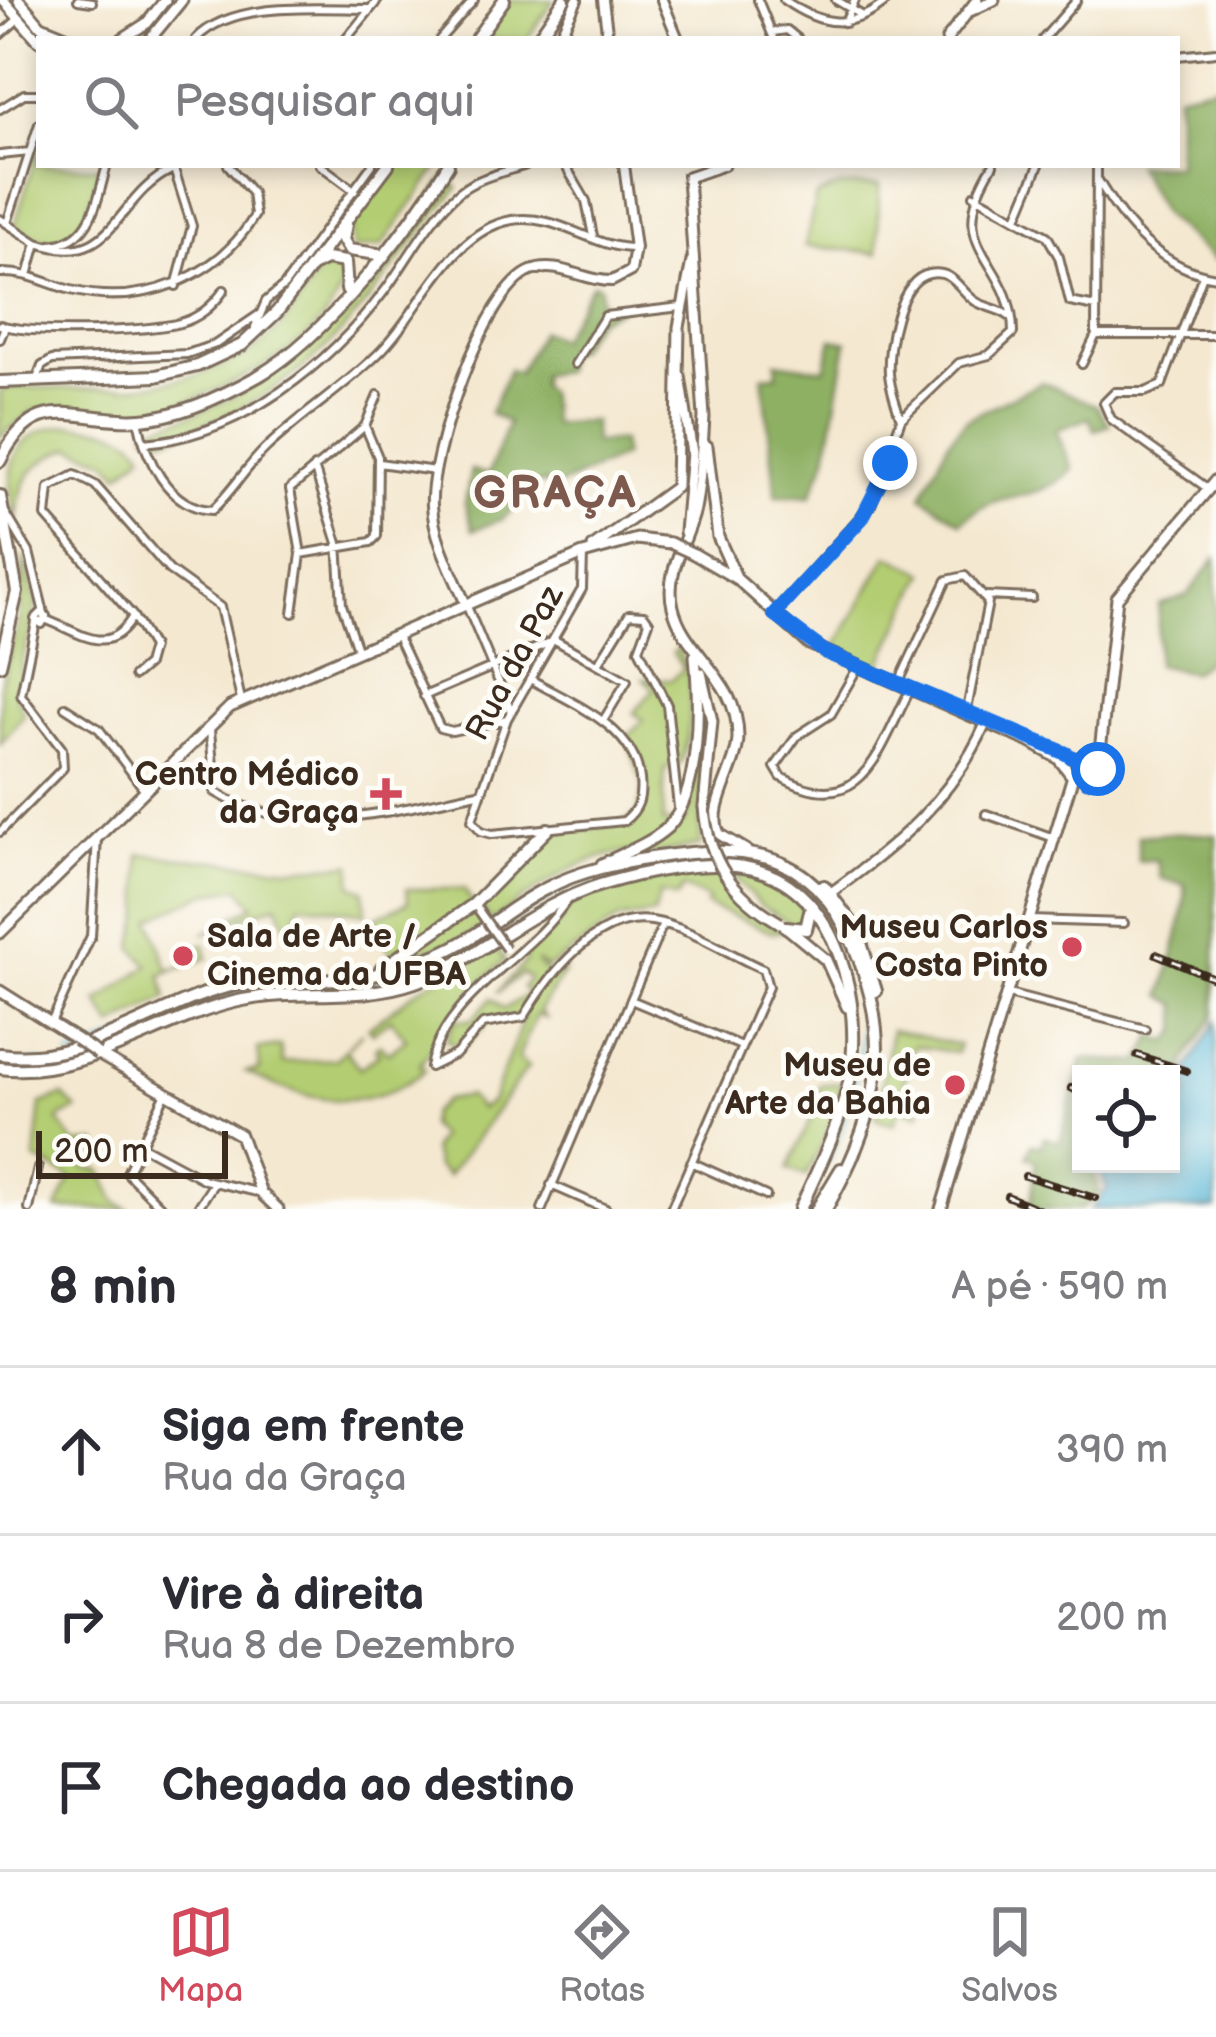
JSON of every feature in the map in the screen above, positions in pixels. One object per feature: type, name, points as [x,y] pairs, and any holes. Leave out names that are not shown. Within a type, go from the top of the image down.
[{"type":"main road","points":[[4,0],[16,21],[36,38]]},
{"type":"main road","points":[[19,0],[41,26],[66,36]]},
{"type":"main road","points":[[127,36],[148,23],[165,0]]},
{"type":"main road","points":[[152,36],[182,0]]},
{"type":"main road","points":[[478,36],[504,0]]},
{"type":"main road","points":[[539,36],[564,0]]},
{"type":"main road","points":[[948,36],[977,0]]},
{"type":"main road","points":[[957,22],[994,0]]},
{"type":"main road","points":[[0,382],[156,376],[196,366],[242,345],[278,312],[386,168]]},
{"type":"main road","points":[[0,461],[5,441],[31,418],[44,414],[138,420],[196,405],[256,377],[301,347],[446,168]]},
{"type":"main road","points":[[688,171],[704,417],[718,537],[737,580]]},
{"type":"main road","points":[[350,215],[343,240],[349,250],[363,256],[383,250]]},
{"type":"main road","points":[[309,267],[326,259],[345,262],[349,281],[340,304]]},
{"type":"main road","points":[[583,554],[647,510],[678,481],[679,327],[693,259]]},
{"type":"main road","points":[[682,301],[692,288],[699,294]]},
{"type":"main road","points":[[679,327],[688,321],[700,328]]},
{"type":"main road","points":[[677,359],[692,443],[686,536]]},
{"type":"main road","points":[[704,417],[700,480],[671,587],[676,619],[695,656],[712,721],[704,807],[710,846],[720,869],[748,902],[817,950],[834,973],[854,1041]]},
{"type":"main road","points":[[941,1209],[1008,994],[1022,965],[1029,920],[1054,838],[1080,776],[1098,769],[1117,598],[1212,484]]},
{"type":"main road","points":[[0,665],[15,608],[13,549],[1,502]]},
{"type":"main road","points":[[647,510],[644,524],[650,539]]},
{"type":"main road","points":[[710,561],[718,537]]},
{"type":"main road","points":[[0,933],[210,722],[242,700],[583,554],[650,539],[710,561],[809,644],[966,715],[1065,753],[1080,776]]},
{"type":"main road","points":[[676,619],[717,674],[734,710],[737,751],[714,821],[719,834],[802,874],[828,895]]},
{"type":"main road","points":[[0,1052],[25,1057],[71,1050],[242,983],[373,974],[421,961],[464,942],[541,890],[655,838],[679,813],[695,743],[695,656]]},
{"type":"main road","points":[[373,974],[474,904],[533,836],[548,829]]},
{"type":"main road","points":[[592,870],[680,854],[746,850],[791,859],[828,895],[865,948],[878,1006],[878,1056],[860,1142],[826,1209]]},
{"type":"main road","points":[[0,1066],[16,1070],[59,1066],[239,1000],[397,987],[476,954],[539,910],[569,897],[630,878],[730,866],[776,878],[809,908],[844,964],[852,994],[854,1041],[836,1131],[800,1209]]},
{"type":"main road","points":[[783,925],[806,929],[809,908]]},
{"type":"main road","points":[[419,941],[421,961]]},
{"type":"main road","points":[[0,992],[165,1095],[240,1135],[263,1201],[278,1209]]},
{"type":"main road","points":[[817,1209],[860,1142]]},
{"type":"street","points":[[78,0],[92,2]]},
{"type":"street","points":[[348,36],[378,0]]},
{"type":"street","points":[[443,36],[474,0]]},
{"type":"street","points":[[560,36],[578,0]]},
{"type":"street","points":[[604,0],[608,36]]},
{"type":"street","points":[[662,0],[677,36]]},
{"type":"street","points":[[758,0],[774,35]]},
{"type":"street","points":[[784,0],[818,21],[844,23],[888,0]]},
{"type":"street","points":[[836,0],[864,16]]},
{"type":"street","points":[[844,23],[855,0]]},
{"type":"street","points":[[1046,36],[1077,0]]},
{"type":"street","points":[[200,36],[216,22],[249,10],[370,9]]},
{"type":"street","points":[[0,35],[16,21]]},
{"type":"street","points":[[1180,56],[1216,52]]},
{"type":"street","points":[[0,109],[24,94],[36,94]]},
{"type":"street","points":[[36,132],[3,221],[37,243],[68,253],[90,247],[145,184],[171,168]]},
{"type":"street","points":[[0,155],[29,152]]},
{"type":"street","points":[[37,243],[64,244],[83,231],[106,168]]},
{"type":"street","points":[[173,168],[192,226],[176,286]]},
{"type":"street","points":[[0,273],[29,272],[81,292],[176,286],[196,277],[255,215],[252,193],[231,168]]},
{"type":"street","points":[[324,168],[354,191],[369,189]]},
{"type":"street","points":[[242,345],[370,168]]},
{"type":"street","points":[[144,442],[180,437],[232,417],[298,378],[365,316],[454,196],[519,168]]},
{"type":"street","points":[[567,168],[586,200],[593,236]]},
{"type":"street","points":[[395,632],[440,728],[452,731],[509,715],[434,521],[435,471],[455,393],[512,286],[527,273],[549,268],[604,282],[620,279],[634,265],[624,168]]},
{"type":"street","points":[[774,614],[871,505],[901,419],[959,363],[989,356],[1006,344],[1012,321],[971,223],[974,195],[991,168]]},
{"type":"street","points":[[1017,218],[1038,168]]},
{"type":"street","points":[[1082,364],[1096,335],[1097,168]]},
{"type":"street","points":[[1098,179],[1142,241],[1216,277]]},
{"type":"street","points":[[974,195],[1052,243],[1070,302],[1096,307]]},
{"type":"street","points":[[138,420],[144,442],[172,490],[192,506],[212,510],[266,448],[380,353],[453,259],[481,234],[525,219],[593,236],[613,248],[635,248]]},
{"type":"street","points":[[29,272],[37,243]]},
{"type":"street","points":[[901,419],[890,381],[889,352],[899,314],[918,280],[944,274],[976,302],[1012,321]]},
{"type":"street","points":[[1203,274],[1162,385],[1110,394],[1104,410],[1212,484]]},
{"type":"street","points":[[0,339],[2,326],[34,331],[179,323],[210,308],[224,290]]},
{"type":"street","points":[[991,306],[999,302],[1001,292]]},
{"type":"street","points":[[575,364],[605,316],[682,301]]},
{"type":"street","points":[[37,380],[42,366],[52,360],[188,354],[230,335],[260,314]]},
{"type":"street","points":[[1096,335],[1216,335]]},
{"type":"street","points":[[293,613],[301,554],[288,494],[314,466],[365,426],[378,395]]},
{"type":"street","points":[[301,554],[338,543],[371,542],[377,536],[378,463],[365,426]]},
{"type":"street","points":[[378,463],[435,471]]},
{"type":"street","points":[[314,466],[338,543],[343,605],[357,649]]},
{"type":"street","points":[[134,676],[147,665],[152,647],[133,616],[46,516],[49,488],[64,476],[85,478],[95,485],[169,570],[220,607],[242,700]]},
{"type":"street","points":[[0,832],[62,768],[62,749],[21,695],[41,616],[27,547],[1,502]]},
{"type":"street","points":[[13,549],[27,547]]},
{"type":"street","name":"Rua da Paz","points":[[478,793],[509,715],[582,589],[583,554]]},
{"type":"street","points":[[898,684],[947,580],[965,576],[987,596],[1032,598]]},
{"type":"street","points":[[966,715],[987,596]]},
{"type":"street","points":[[598,664],[629,614],[648,618],[639,649],[667,705],[679,813]]},
{"type":"street","points":[[41,616],[106,642],[119,637],[133,616]]},
{"type":"street","points":[[424,696],[554,640],[627,680],[603,722]]},
{"type":"street","points":[[859,667],[826,720],[784,751],[775,767],[781,777],[827,792],[854,786],[868,772],[910,690]]},
{"type":"street","points":[[532,680],[603,722],[625,743],[638,767],[636,810],[616,823],[548,829]]},
{"type":"street","points":[[64,706],[99,729],[145,789]]},
{"type":"street","points":[[210,722],[211,780],[215,792],[227,798],[321,821],[478,793],[472,820],[481,831],[533,836]]},
{"type":"street","points":[[828,895],[890,850],[934,806],[967,766],[986,723]]},
{"type":"street","points":[[986,814],[1054,838]]},
{"type":"street","points":[[50,1023],[91,936],[97,836]]},
{"type":"street","points":[[569,897],[552,924],[475,993],[430,1067],[461,1049],[483,1024],[524,1017],[550,976],[588,943],[635,921],[663,924],[763,969],[768,987],[671,1209]]},
{"type":"street","points":[[474,904],[514,959]]},
{"type":"street","points":[[539,910],[552,924]]},
{"type":"street","points":[[1029,920],[1124,923]]},
{"type":"street","points":[[542,1209],[663,924]]},
{"type":"street","points":[[1008,994],[1145,1029]]},
{"type":"street","points":[[631,1000],[741,1046]]},
{"type":"street","points":[[444,1042],[461,1049]]},
{"type":"street","points":[[163,1209],[127,1173],[165,1095]]},
{"type":"street","points":[[140,1145],[214,1183],[263,1201]]},
{"type":"street","points":[[691,1162],[766,1196]]},
{"type":"street","points":[[29,1209],[38,1168]]},
{"type":"street","points":[[197,1209],[214,1183]]},
{"type":"street","points":[[551,1185],[606,1209]]},
{"type":"green space","points":[[510,0],[554,0],[529,36],[484,36]]},
{"type":"green space","points":[[1216,85],[1216,262],[1163,215],[1138,168],[1180,168],[1180,93]]},
{"type":"green space","points":[[36,154],[36,168],[101,168],[83,218],[65,238],[35,237],[15,225]]},
{"type":"green space","points":[[392,168],[438,168],[382,246],[353,249],[350,227]]},
{"type":"green space","points":[[446,176],[458,188],[319,354],[247,405],[174,436],[147,435],[146,429],[248,389],[322,334],[383,263]]},
{"type":"green space","points":[[879,185],[878,253],[805,246],[816,196],[839,186]]},
{"type":"green space","points":[[341,269],[338,295],[323,320],[298,343],[233,382],[143,412],[32,411],[0,437],[0,392],[11,387],[146,385],[212,370],[270,337],[319,270]]},
{"type":"green space","points":[[593,283],[600,286],[601,305],[620,309],[597,319],[575,350],[566,351],[563,371],[540,375],[540,386],[548,393],[552,424],[593,421],[594,443],[621,441],[623,456],[550,490],[544,482],[523,492],[524,498],[503,519],[473,530],[465,504],[471,470],[488,475],[508,423],[490,413],[509,370],[518,373],[541,331],[559,339]]},
{"type":"green space","points":[[832,339],[847,342],[827,457],[811,496],[776,496],[763,376],[777,375],[776,362],[825,369]]},
{"type":"green space","points":[[1042,382],[1097,406],[1110,425],[1095,430],[1089,418],[1056,430],[1073,470],[1044,489],[991,503],[961,522],[922,496],[950,438],[967,419]]},
{"type":"green space","points":[[70,425],[121,434],[144,453],[120,474],[107,460],[72,447],[59,452],[38,465],[25,482],[17,520],[10,484],[16,455],[36,434]]},
{"type":"green space","points":[[888,555],[925,573],[878,669],[834,650]]},
{"type":"green space","points":[[24,556],[36,604],[15,693],[24,715],[0,744],[0,686],[21,616]]},
{"type":"green space","points":[[1216,558],[1216,654],[1192,673],[1156,665],[1159,605],[1187,595]]},
{"type":"green space","points":[[678,648],[687,674],[690,720],[681,763],[665,769],[663,823],[682,823],[688,816],[703,712],[708,711],[701,845],[630,860],[638,853],[600,858],[561,875],[492,921],[478,904],[550,832],[619,825],[637,814],[644,787],[627,738],[643,720],[634,713],[654,689],[644,679],[671,680],[683,669],[673,653]]},
{"type":"green space","points":[[1216,835],[1215,1014],[1185,1062],[1180,1097],[1180,1065],[1081,1065],[1083,1059],[1140,1062],[1153,1036],[1168,1042],[1178,1031],[1178,1005],[1162,995],[1181,924],[1185,885],[1161,879],[1157,860],[1138,861],[1138,836]]},
{"type":"green space","points":[[140,854],[290,868],[352,864],[352,885],[364,890],[366,913],[300,904],[290,935],[277,904],[203,934],[254,905],[240,888],[207,893],[151,919],[169,971],[191,964],[186,949],[205,944],[208,958],[161,975],[167,998],[112,1026],[98,1002],[149,965],[133,948],[141,913]]},
{"type":"green space","points":[[715,873],[744,906],[782,931],[774,933],[706,905],[708,899],[683,888],[677,898],[660,893],[654,914],[617,920],[548,968],[536,961],[550,976],[564,972],[539,1011],[545,1018],[536,1015],[518,1058],[528,1067],[447,1176],[436,1167],[432,1149],[439,1136],[429,1125],[431,1113],[445,1100],[468,1096],[480,1109],[492,1101],[524,1017],[490,1020],[462,1048],[446,1040],[455,1020],[472,1020],[492,998],[504,1009],[528,994],[522,987],[529,979],[522,973],[497,993],[525,962],[528,949],[562,921],[571,903],[639,880]]},
{"type":"green space","points":[[731,874],[754,876],[777,886],[797,903],[808,923],[795,926],[761,906]]},
{"type":"green space","points":[[407,889],[464,889],[486,925],[459,941],[393,958],[374,918],[408,902]]},
{"type":"green space","points":[[496,948],[505,960],[473,991],[420,1065],[425,1070],[403,1085],[359,1099],[337,1100],[291,1091],[246,1072],[260,1070],[258,1049],[280,1046],[283,1063],[336,1059],[362,1032],[345,1050],[360,1068],[379,1054],[375,1048],[380,1044],[388,1053],[406,1039],[391,1019],[372,1033],[368,1028],[420,988]]},
{"type":"green space","points":[[891,1030],[959,1045],[956,1053],[914,1045],[899,1101],[921,1110],[919,1115],[899,1109],[894,1124],[876,1119]]},
{"type":"green space","points":[[842,1083],[828,1132],[806,1176],[788,1169],[817,1106],[820,1085]]},
{"type":"green space","points":[[63,1096],[77,1109],[58,1120],[75,1144],[97,1143],[97,1152],[81,1158],[86,1169],[101,1170],[116,1202],[129,1209],[57,1209],[71,1178],[35,1159],[41,1104]]},
{"type":"green space","points":[[1072,1099],[1072,1173],[1094,1173],[1099,1192],[1082,1209],[1030,1209],[1036,1161],[1027,1156],[1032,1144],[1041,1146],[1044,1137],[1060,1142]]},
{"type":"water","points":[[1216,1021],[1216,1209],[1091,1209],[1107,1189],[1101,1173],[1180,1173],[1180,1100],[1187,1097],[1188,1069]]},
{"type":"waterway","points":[[700,860],[727,857]]},
{"type":"waterway","points":[[97,1046],[226,995],[399,978],[455,956],[570,886],[667,864]]},
{"type":"waterway","points":[[771,865],[808,892],[834,924],[851,961],[859,1000],[855,1084],[827,1165]]},
{"type":"waterway","points":[[69,1057],[88,1050]]},
{"type":"waterway","points":[[27,1062],[42,1062]]},
{"type":"railway","points":[[1156,954],[1216,979]]},
{"type":"railway","points":[[1137,1055],[1187,1071]]},
{"type":"railway","points":[[1025,1176],[1095,1198]]},
{"type":"railway","points":[[1007,1196],[1038,1209]]},
{"type":"place","name":"Centro Médico da Graça","points":[[386,794]]},
{"type":"place","name":"Museu Carlos Costa Pinto","points":[[1072,947]]},
{"type":"place","name":"Sala de Arte / Cinema da UFBA","points":[[183,956]]},
{"type":"place","name":"Museu de Arte da Bahia","points":[[955,1085]]},
{"type":"district","name":"GRAÇA","points":[[556,494]]},
{"type":"route","points":[[890,463],[862,518],[774,614],[825,652],[1065,753],[1080,762],[1087,781],[1098,769]]}]
